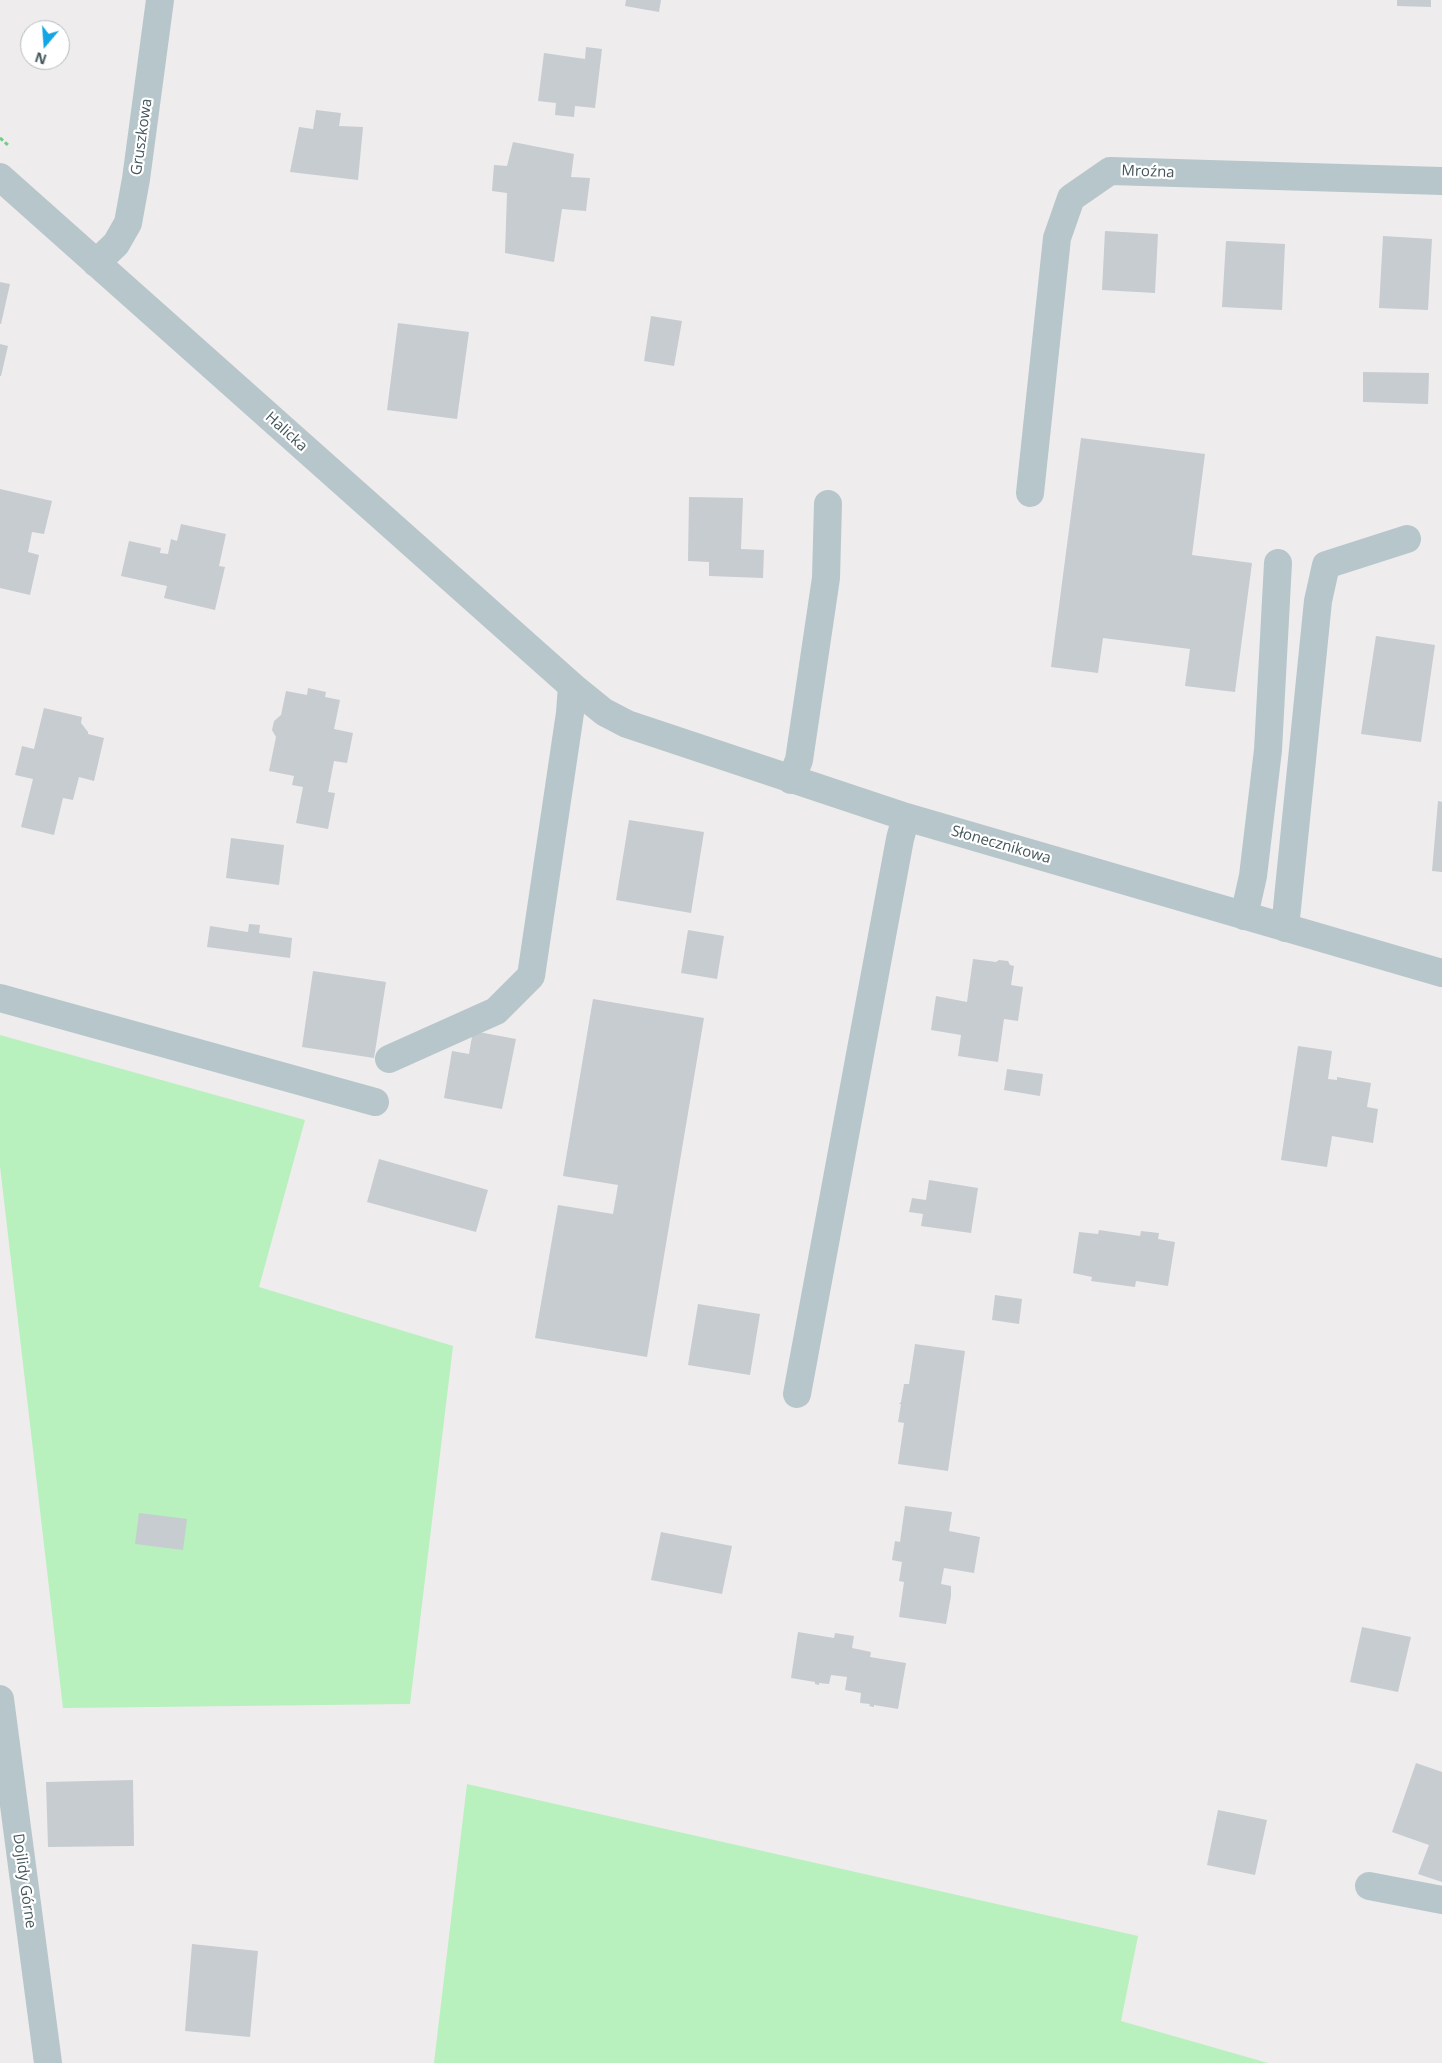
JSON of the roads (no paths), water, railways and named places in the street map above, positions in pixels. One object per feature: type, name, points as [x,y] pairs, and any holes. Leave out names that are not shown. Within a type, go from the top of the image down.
[{"type":"street","name":"Gruszkowa","points":[[96,263],[116,244],[128,223],[136,179],[160,0]]},
{"type":"street","name":"Mroźna","points":[[1030,493],[1057,238],[1071,198],[1110,171],[1442,181]]},
{"type":"street","name":"Halicka","points":[[0,177],[572,686]]},
{"type":"street","points":[[792,780],[799,760],[826,578],[828,504]]},
{"type":"street","points":[[1285,928],[1318,600],[1326,565],[1407,539]]},
{"type":"street","points":[[1244,916],[1253,876],[1268,750],[1278,563]]},
{"type":"street","name":"Słonecznikowa","points":[[572,686],[604,712],[627,724],[792,780],[906,817],[1442,973]]},
{"type":"street","points":[[389,1059],[496,1011],[530,976],[570,714],[572,686]]},
{"type":"street","points":[[797,1394],[900,838],[906,817]]},
{"type":"street","points":[[0,998],[375,1102]]},
{"type":"street","name":"Dojlidy Górne","points":[[0,1699],[48,2063]]},
{"type":"street","points":[[1370,1886],[1442,1900]]}]
